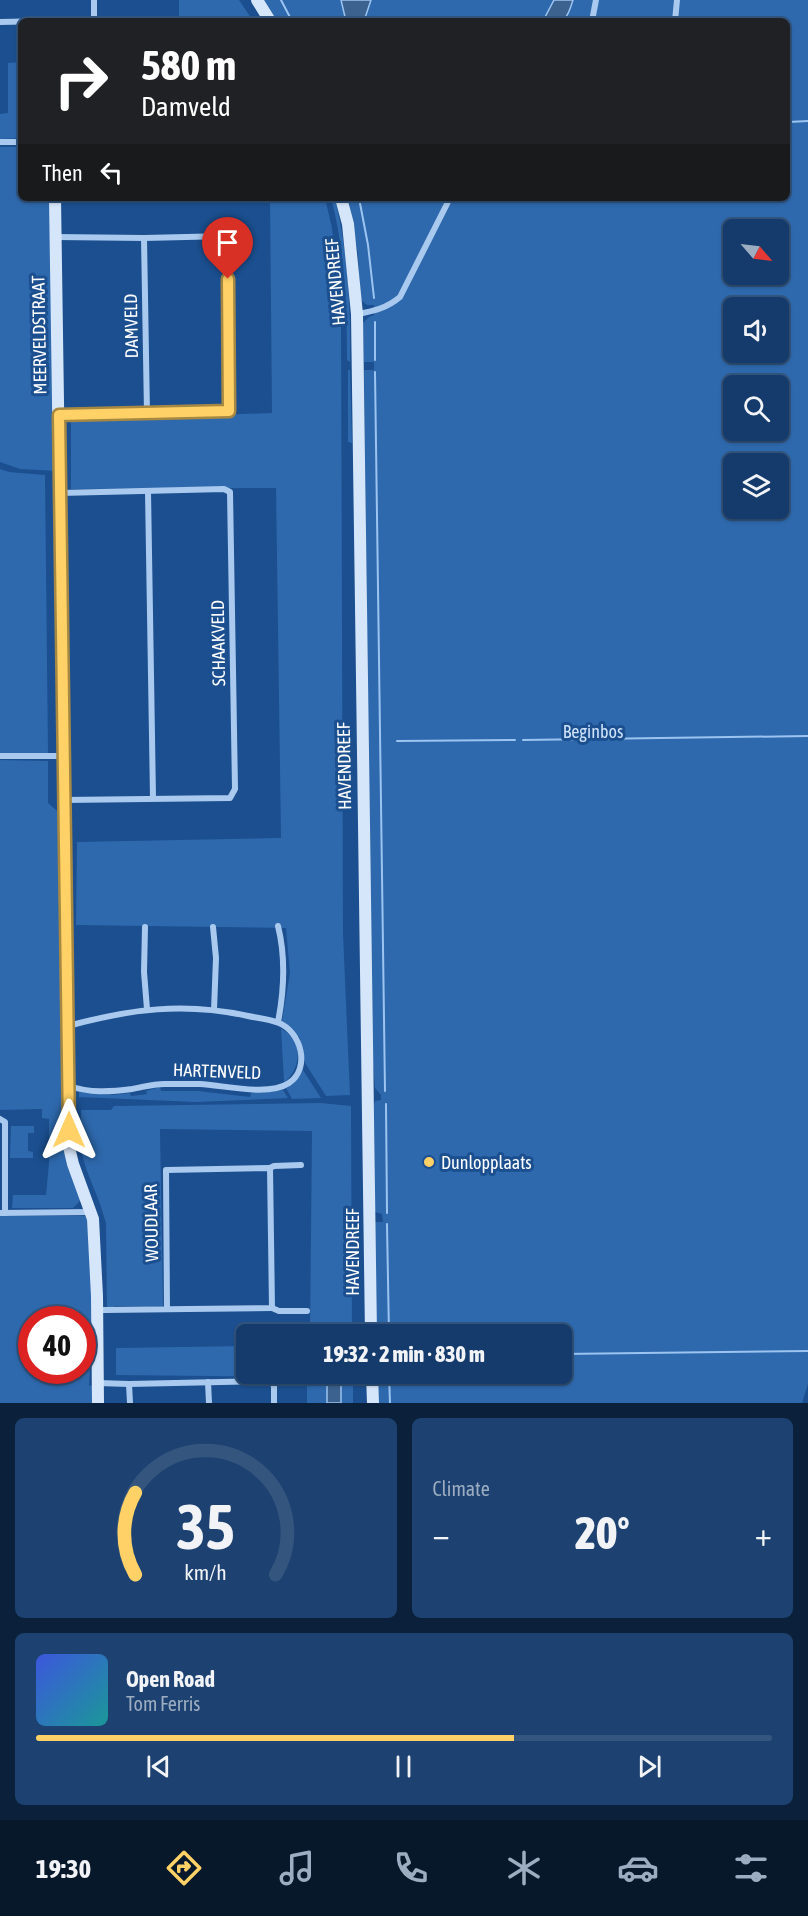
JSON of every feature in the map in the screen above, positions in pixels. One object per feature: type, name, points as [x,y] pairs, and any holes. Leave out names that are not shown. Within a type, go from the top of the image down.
[{"type":"street","points":[[94,0],[94,18]]},
{"type":"street","points":[[257,0],[268,18]]},
{"type":"street","points":[[593,18],[596,0]]},
{"type":"street","points":[[675,18],[677,0]]},
{"type":"street","points":[[0,21],[18,21]]},
{"type":"street","points":[[0,142],[18,141]]},
{"type":"street","name":"MEERVELDSTRAAT","points":[[56,201],[70,1155],[91,1212],[95,1232],[98,1403]]},
{"type":"street","name":"HAVENDREEF","points":[[342,201],[348,224],[357,314],[371,1324]]},
{"type":"street","points":[[357,314],[380,310],[400,297],[448,201]]},
{"type":"street","points":[[56,237],[228,236],[229,411],[59,415]]},
{"type":"street","name":"DAMVELD","points":[[144,238],[147,413]]},
{"type":"street","name":"SCHAAKVELD","points":[[60,493],[224,489],[230,492],[235,789],[230,798],[64,800]]},
{"type":"street","points":[[148,491],[153,798]]},
{"type":"street","points":[[0,756],[63,756]]},
{"type":"street","points":[[68,1026],[147,1009],[214,1010],[278,1023],[283,992],[283,954],[278,926]]},
{"type":"street","points":[[145,927],[144,972],[147,1009]]},
{"type":"street","points":[[213,927],[216,958],[214,1010]]},
{"type":"street","name":"HARTENVELD","points":[[69,1086],[93,1091],[109,1091],[164,1084],[201,1084],[243,1090],[289,1083],[296,1076],[302,1061],[302,1053],[292,1034],[278,1023]]},
{"type":"street","points":[[0,1119],[5,1122],[3,1213],[91,1212]]},
{"type":"street","name":"WOUDLAAR","points":[[167,1309],[166,1170],[301,1166]]},
{"type":"street","points":[[270,1168],[272,1308]]},
{"type":"street","points":[[97,1310],[272,1308],[279,1311],[307,1311]]},
{"type":"street","points":[[98,1382],[129,1384],[268,1381],[274,1385],[274,1403]]},
{"type":"street","points":[[208,1382],[209,1403]]},
{"type":"street","points":[[129,1384],[130,1403]]},
{"type":"street","points":[[372,1384],[373,1403]]},
{"type":"green space","points":[[179,0],[239,0],[251,18],[179,18]]},
{"type":"green space","name":"Beginbos","points":[[264,0],[808,0],[808,1384],[802,1403],[377,1403],[377,1384],[572,1384],[572,1324],[376,1324],[374,1222],[383,1222],[382,1214],[375,1212],[374,1104],[375,1101],[381,1100],[381,1095],[375,1088],[372,1051],[364,370],[374,370],[374,362],[364,362],[363,323],[374,315],[374,305],[367,305],[362,301],[358,254],[349,201],[790,201],[790,18],[274,18]]},
{"type":"green space","points":[[18,62],[18,138],[0,139],[0,114],[8,113],[8,63]]},
{"type":"green space","points":[[0,147],[18,147],[18,201],[51,201],[57,471],[20,469],[0,462]]},
{"type":"green space","points":[[270,201],[326,201],[332,228],[341,308],[343,933],[350,1095],[326,1096],[305,1063],[300,1038],[282,1021],[290,973],[286,928],[76,925],[77,842],[281,838],[276,488],[71,489],[71,420],[272,413]]},
{"type":"green space","points":[[332,201],[336,201],[346,259],[350,362],[347,360],[346,299]]},
{"type":"green space","points":[[348,370],[350,370],[352,443],[348,442]]},
{"type":"green space","points":[[0,469],[45,475],[48,753],[0,753]]},
{"type":"green space","points":[[0,760],[48,761],[48,803],[62,815],[65,1098],[81,1198],[73,1208],[12,1208],[13,1195],[46,1195],[49,1119],[42,1118],[42,1109],[0,1110]]},
{"type":"green space","points":[[281,1029],[293,1039],[298,1053],[295,1068],[286,1081],[284,1081]]},
{"type":"green space","points":[[303,1070],[321,1098],[292,1099],[286,1088],[293,1084]]},
{"type":"green space","points":[[160,1087],[161,1091],[198,1091],[250,1097],[251,1093],[283,1090],[288,1098],[196,1102],[79,1097],[79,1092],[112,1095],[130,1093],[131,1096],[147,1094],[146,1091]]},
{"type":"green space","points":[[321,1103],[351,1106],[352,1324],[310,1324],[312,1131],[160,1129],[163,1306],[115,1306],[107,1310],[106,1223],[80,1148],[81,1110],[111,1110],[114,1106]]},
{"type":"green space","points":[[11,1126],[34,1126],[34,1133],[28,1133],[28,1151],[33,1152],[33,1158],[10,1158]]},
{"type":"green space","points":[[0,1216],[85,1216],[90,1222],[93,1306],[18,1306],[18,1384],[89,1384],[89,1386],[92,1385],[93,1403],[0,1403]]},
{"type":"green space","points":[[236,1346],[236,1376],[116,1375],[116,1348]]},
{"type":"green space","points":[[307,1384],[327,1384],[327,1403],[307,1403]]},
{"type":"green space","points":[[341,1384],[353,1384],[353,1403],[341,1403]]},
{"type":"shaded area","points":[[341,0],[371,0],[365,18],[345,18]]},
{"type":"shaded area","points":[[554,0],[573,0],[565,18],[545,18]]},
{"type":"shaded area","points":[[327,1384],[341,1384],[341,1403],[327,1403]]},
{"type":"waterway","points":[[281,0],[290,18]]},
{"type":"waterway","points":[[790,122],[808,121]]},
{"type":"waterway","points":[[360,201],[368,245],[374,298]]},
{"type":"waterway","points":[[375,322],[375,360]]},
{"type":"waterway","points":[[375,372],[385,1091]]},
{"type":"waterway","points":[[523,740],[808,736]]},
{"type":"waterway","points":[[397,741],[515,740]]},
{"type":"waterway","points":[[386,1104],[387,1213]]},
{"type":"waterway","points":[[387,1224],[389,1324]]},
{"type":"waterway","points":[[572,1354],[808,1351]]},
{"type":"waterway","points":[[389,1384],[390,1403]]},
{"type":"place","name":"Dunlopplaats","points":[[429,1162]]},
{"type":"route","points":[[69,1130],[59,415],[229,411],[228,279]]}]
